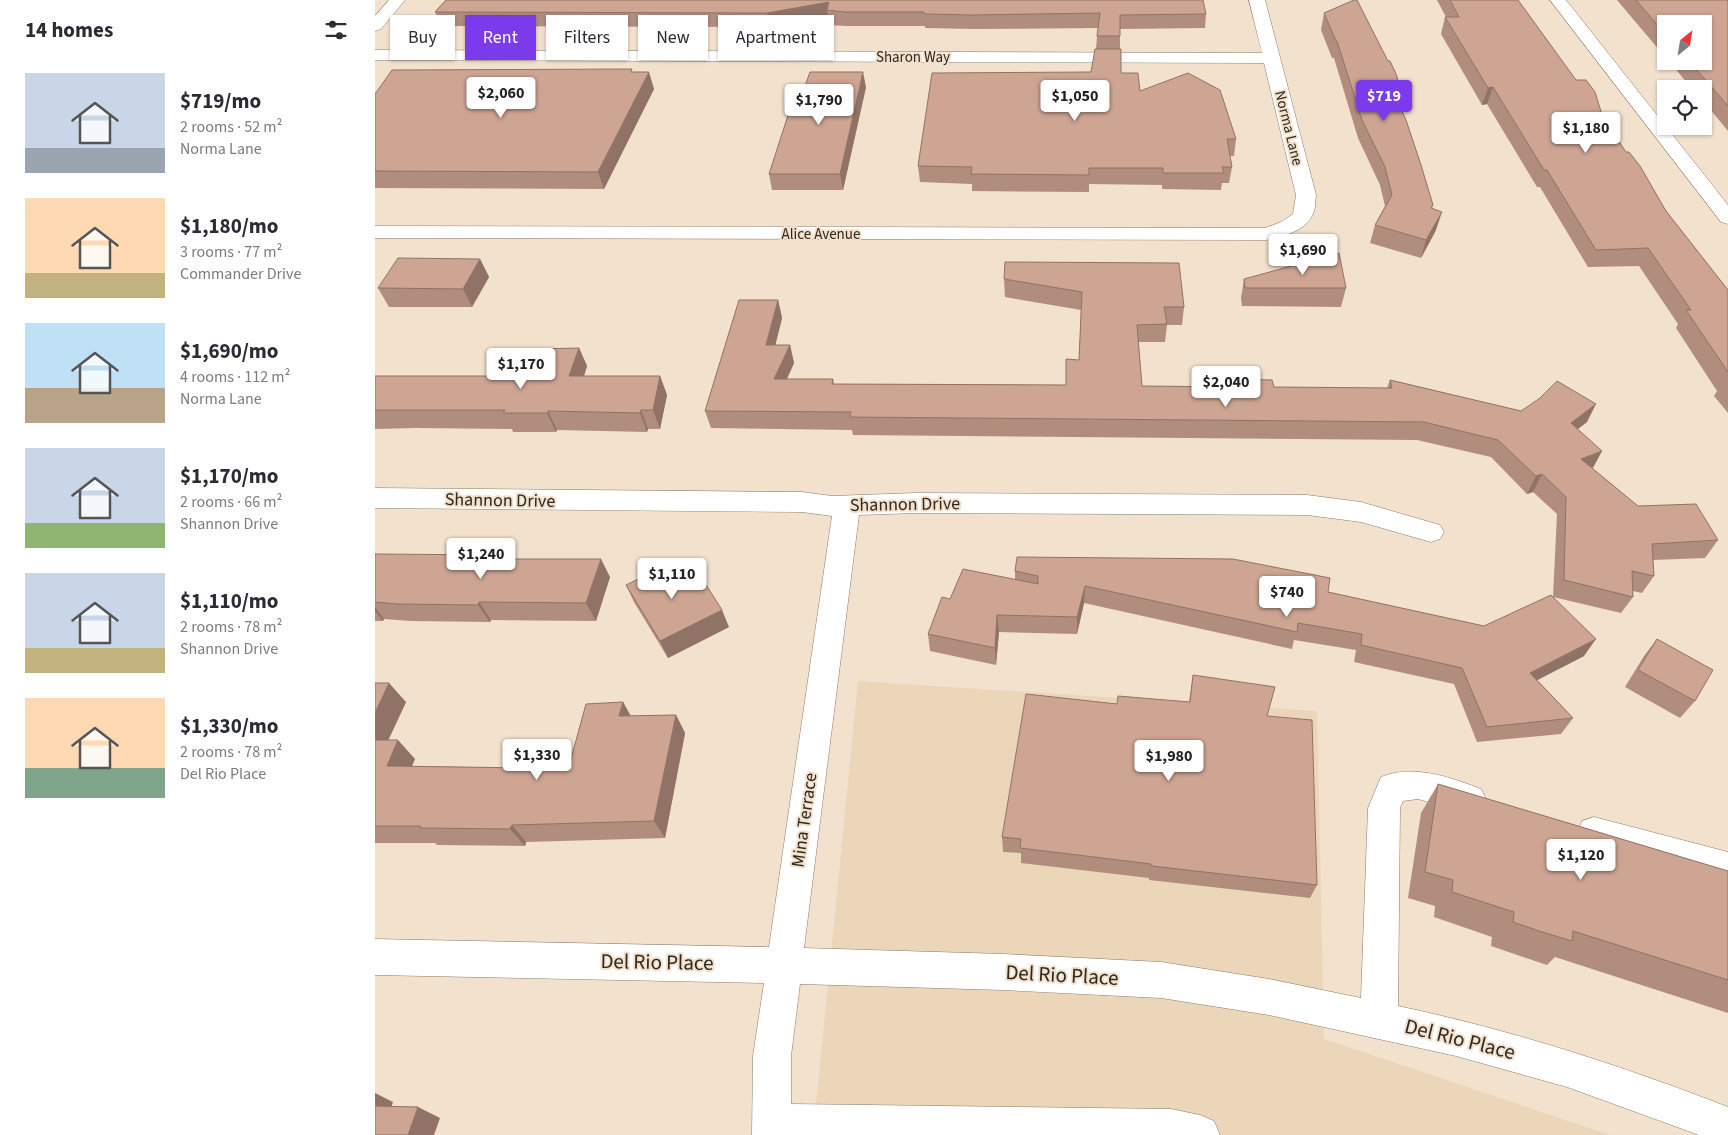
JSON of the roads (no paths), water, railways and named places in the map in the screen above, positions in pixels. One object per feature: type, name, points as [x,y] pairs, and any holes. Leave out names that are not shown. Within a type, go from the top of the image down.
[{"type":"street","points":[[375,26],[397,0]]},
{"type":"street","name":"Norma Lane","points":[[1257,0],[1305,195],[1305,211],[1295,222],[1285,228],[1267,234]]},
{"type":"street","points":[[1558,0],[1728,218]]},
{"type":"street","name":"Sharon Way","points":[[375,55],[1270,58]]},
{"type":"street","name":"Alice Avenue","points":[[375,232],[1267,234]]},
{"type":"street","name":"Shannon Drive","points":[[375,498],[802,502],[847,506],[916,503],[1307,505],[1361,512],[1431,532]]},
{"type":"street","name":"Mina Terrace","points":[[773,1129],[772,1056],[847,506]]},
{"type":"street","points":[[1379,1019],[1384,808],[1392,787],[1418,786],[1503,808]]},
{"type":"street","points":[[1568,825],[1728,868]]},
{"type":"street","name":"Del Rio Place","points":[[375,957],[994,972],[1161,980],[1269,996],[1456,1037],[1567,1068],[1728,1127]]},
{"type":"street","points":[[773,1129],[1171,1129],[1200,1135]]}]
